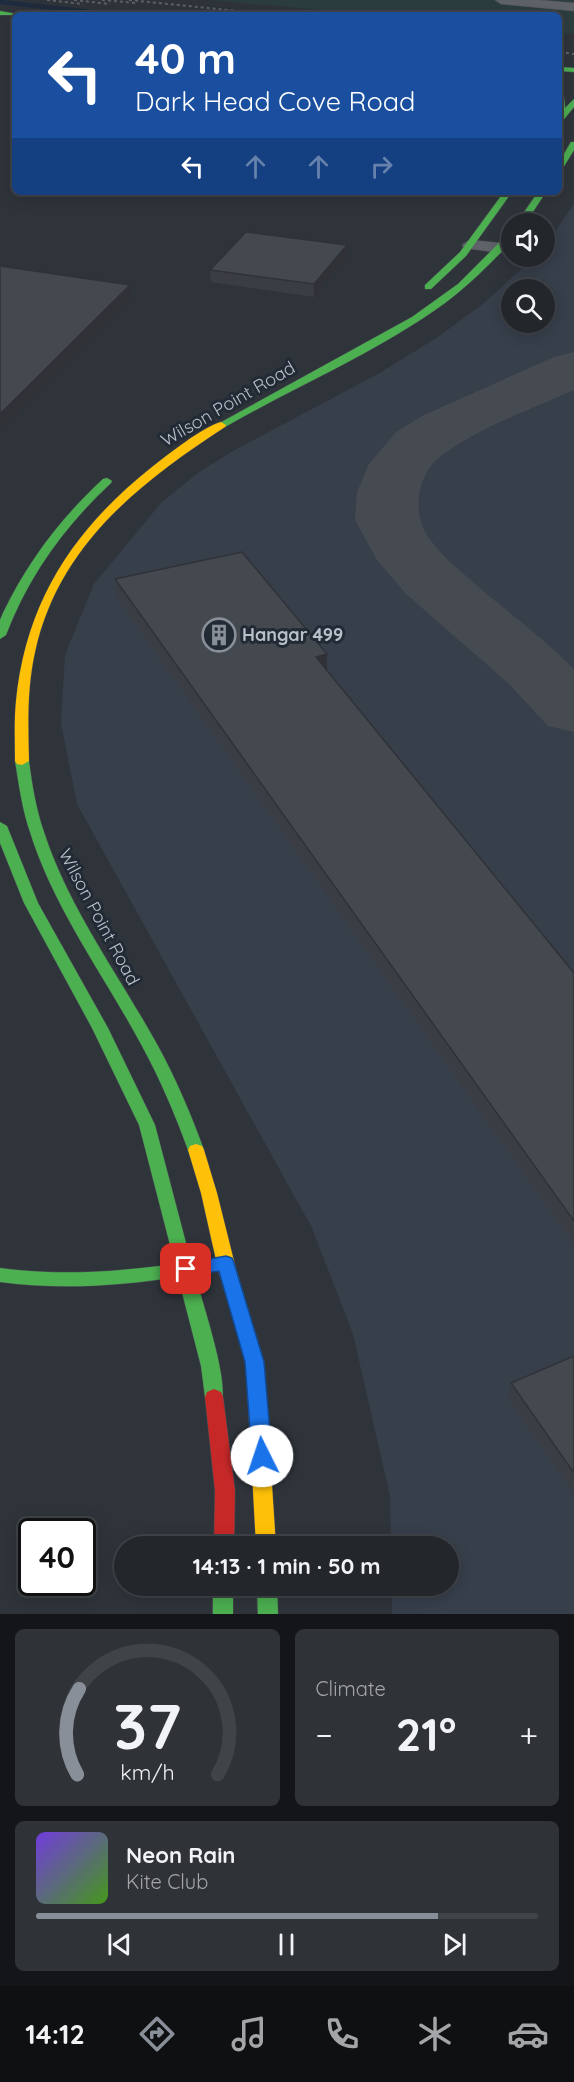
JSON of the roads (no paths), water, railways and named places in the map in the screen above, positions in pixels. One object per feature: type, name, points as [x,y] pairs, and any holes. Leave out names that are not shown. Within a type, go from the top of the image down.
[{"type":"street","points":[[501,0],[574,7]]},
{"type":"street","points":[[562,119],[574,101]]},
{"type":"street","points":[[562,163],[574,144]]},
{"type":"street","points":[[418,294],[466,249],[506,195]]},
{"type":"street","points":[[528,213],[540,195]]},
{"type":"street","name":"Wilson Point Road","points":[[265,1536],[255,1362],[226,1263],[202,1168],[180,1108],[156,1056],[63,895],[41,847],[25,789],[18,751],[19,699],[23,665],[31,634],[68,559],[105,512],[124,494],[158,466],[230,419],[373,343],[427,311],[466,282],[501,247]]},
{"type":"street","points":[[466,249],[496,253]]},
{"type":"street","points":[[0,636],[14,600],[36,564],[69,520],[114,475]]},
{"type":"street","points":[[0,826],[8,851],[31,903],[100,1028],[147,1125],[210,1366],[225,1491],[224,1536]]},
{"type":"street","points":[[0,1275],[22,1280],[76,1281],[226,1263]]},
{"type":"street","points":[[223,1596],[223,1614]]},
{"type":"street","points":[[267,1596],[268,1614]]},
{"type":"waterway","points":[[0,2],[92,12]]},
{"type":"railway","points":[[47,0],[83,4]]},
{"type":"railway","points":[[74,0],[110,4]]},
{"type":"railway","points":[[102,0],[136,3]]},
{"type":"railway","points":[[129,0],[247,12]]},
{"type":"railway","points":[[562,52],[574,54]]},
{"type":"place","name":"Hangar 499","points":[[219,635]]}]
